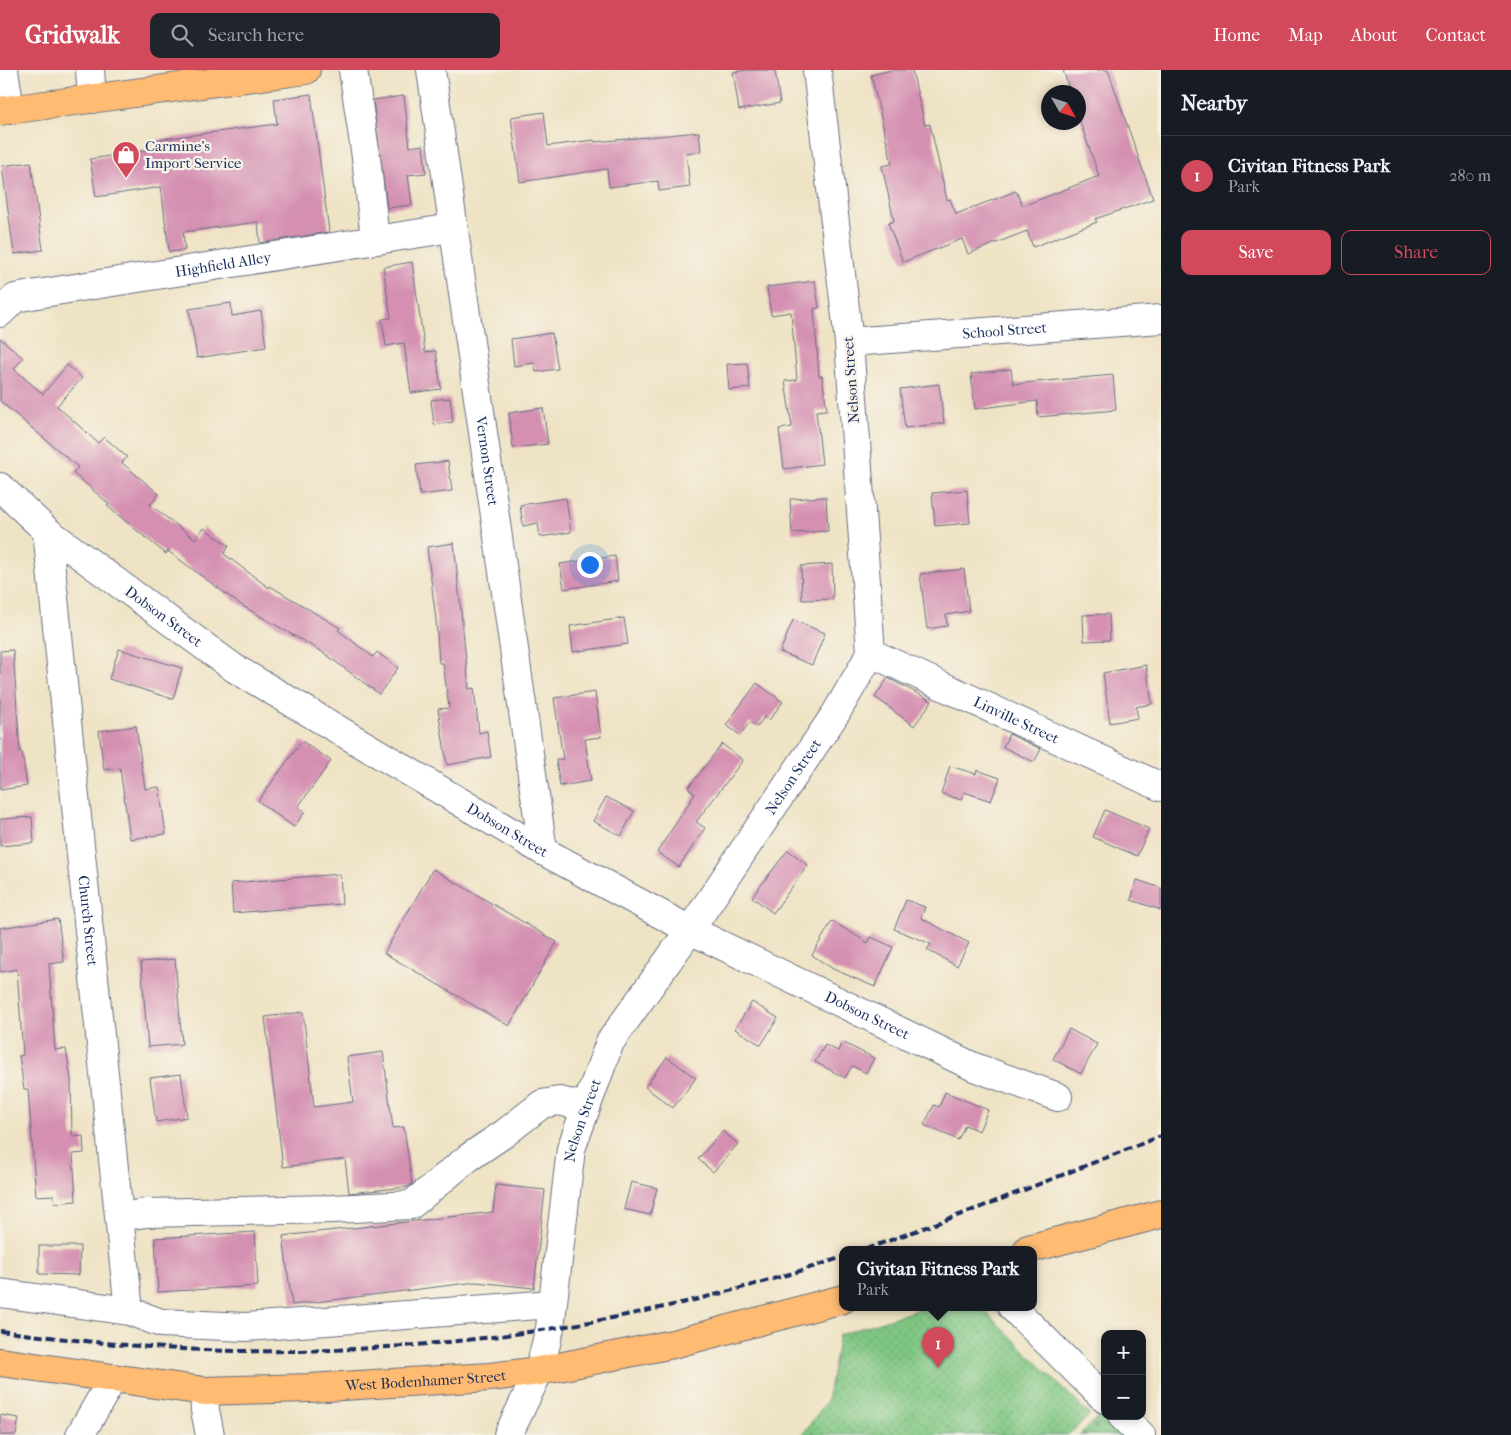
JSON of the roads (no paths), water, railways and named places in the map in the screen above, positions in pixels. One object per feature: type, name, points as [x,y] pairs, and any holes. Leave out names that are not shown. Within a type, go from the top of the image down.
[{"type":"main road","points":[[5,111],[92,99],[202,77],[306,70]]},
{"type":"main road","points":[[1037,1247],[1161,1214]]},
{"type":"main road","name":"West Bodenhamer Street","points":[[0,1362],[204,1391],[318,1388],[490,1377],[539,1371],[673,1344],[839,1300]]},
{"type":"street","points":[[4,70],[5,111]]},
{"type":"street","points":[[90,70],[92,99]]},
{"type":"street","points":[[353,70],[375,239]]},
{"type":"street","name":"Vernon Street","points":[[431,70],[452,228],[543,851]]},
{"type":"street","name":"Nelson Street","points":[[508,1435],[539,1371],[550,1328],[571,1149],[610,1042],[690,930],[836,713],[871,653],[849,342],[817,70]]},
{"type":"street","name":"Highfield Alley","points":[[0,313],[15,298],[452,228]]},
{"type":"street","name":"School Street","points":[[849,342],[1161,319]]},
{"type":"street","name":"Dobson Street","points":[[0,487],[47,531],[234,668],[543,851],[690,930],[974,1067],[1058,1097]]},
{"type":"street","name":"Church Street","points":[[47,531],[129,1311]]},
{"type":"street","name":"Linville Street","points":[[871,653],[1161,786]]},
{"type":"street","points":[[119,1217],[146,1213],[333,1209],[411,1205],[468,1158],[505,1133],[542,1104],[559,1101],[586,1107]]},
{"type":"street","points":[[0,1293],[129,1311],[161,1323],[246,1327],[552,1304]]},
{"type":"street","points":[[1016,1311],[1101,1395]]},
{"type":"street","points":[[80,1435],[113,1378]]},
{"type":"street","points":[[204,1391],[205,1410],[210,1435]]},
{"type":"street","points":[[1126,1420],[1141,1435]]},
{"type":"railway","points":[[874,1246],[981,1207],[1161,1136]]},
{"type":"railway","points":[[0,1331],[179,1349],[239,1351],[392,1347],[469,1340],[545,1330],[621,1316],[696,1300],[770,1280],[839,1258]]},
{"type":"place","name":"Carmine's Import Service","points":[[126,179]]},
{"type":"place","name":"Civitan Fitness Park","points":[[938,1368]]}]
